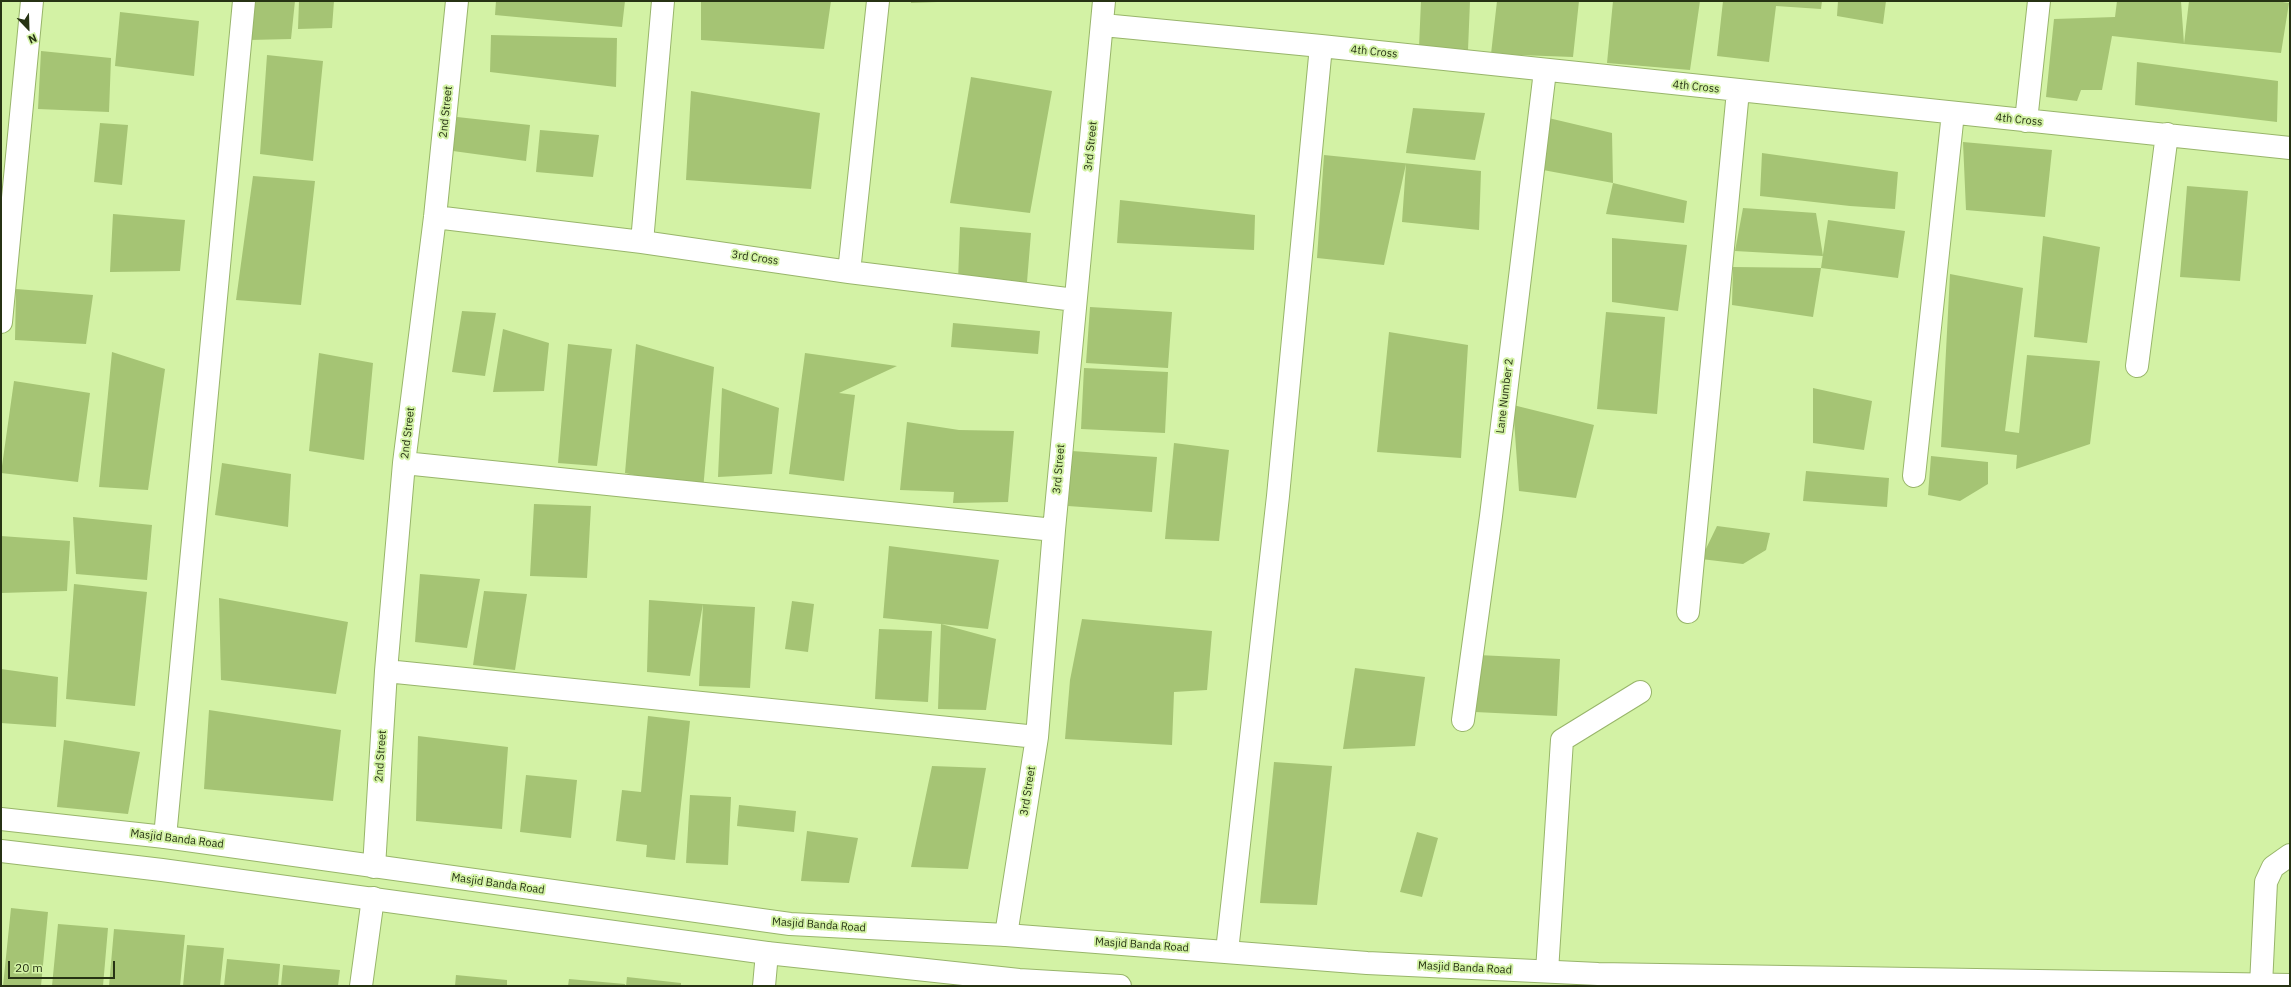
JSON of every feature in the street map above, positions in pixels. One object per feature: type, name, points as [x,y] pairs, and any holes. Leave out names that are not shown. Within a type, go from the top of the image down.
[{"type":"street","points":[[1,322],[32,1]]},
{"type":"street","points":[[165,837],[244,1]]},
{"type":"street","name":"2nd Street","points":[[374,867],[386,671],[404,463],[435,217],[457,1]]},
{"type":"street","points":[[642,242],[663,1]]},
{"type":"street","points":[[849,272],[878,1]]},
{"type":"street","name":"3rd Street","points":[[1006,935],[1037,738],[1054,530],[1075,300],[1103,26],[1104,1]]},
{"type":"street","points":[[2026,121],[2039,1]]},
{"type":"street","name":"4th Cross","points":[[1103,26],[1321,46],[1545,71],[2026,121],[2168,134],[2290,148]]},
{"type":"street","points":[[1227,951],[1278,496],[1321,46]]},
{"type":"street","name":"Lane Number 2","points":[[1463,720],[1491,516],[1545,71]]},
{"type":"street","points":[[1688,612],[1738,91]]},
{"type":"street","points":[[1914,476],[1953,113]]},
{"type":"street","points":[[2137,366],[2168,134]]},
{"type":"street","name":"3rd Cross","points":[[435,217],[642,242],[849,272],[1075,300]]},
{"type":"street","points":[[404,463],[1054,530]]},
{"type":"street","points":[[386,671],[1037,738]]},
{"type":"street","points":[[1547,971],[1562,740],[1640,692]]},
{"type":"street","name":"Masjid Banda Road","points":[[1,819],[165,837],[790,924],[1006,935],[1366,963],[1547,971],[1886,980],[2290,985]]},
{"type":"street","points":[[1,851],[373,898],[767,953],[1019,980],[1120,986]]},
{"type":"street","points":[[2261,985],[2266,882],[2273,867],[2290,855]]},
{"type":"street","points":[[361,986],[373,898]]},
{"type":"street","points":[[764,986],[767,953]]},
{"type":"building","points":[[252,1],[295,1],[291,39],[249,40]]},
{"type":"building","points":[[299,1],[334,1],[332,28],[298,29]]},
{"type":"building","points":[[496,1],[625,1],[622,27],[495,15]]},
{"type":"building","points":[[701,1],[831,1],[824,49],[701,40]]},
{"type":"building","points":[[911,1],[964,1],[911,3]]},
{"type":"building","points":[[1421,1],[1470,1],[1468,50],[1419,47]]},
{"type":"building","points":[[1497,1],[1579,1],[1573,57],[1491,54]]},
{"type":"building","points":[[1613,1],[1700,1],[1690,70],[1607,63]]},
{"type":"building","points":[[1723,1],[1822,1],[1821,9],[1776,6],[1769,62],[1717,56]]},
{"type":"building","points":[[1838,1],[1886,1],[1883,24],[1837,16]]},
{"type":"building","points":[[2117,1],[2181,1],[2184,44],[2112,36],[2102,90],[2081,90],[2077,101],[2046,97],[2054,19],[2115,17]]},
{"type":"building","points":[[2189,1],[2276,1],[2289,3],[2281,53],[2184,44]]},
{"type":"building","points":[[120,12],[199,21],[194,76],[115,66]]},
{"type":"building","points":[[491,35],[617,38],[616,87],[490,72]]},
{"type":"building","points":[[41,51],[111,58],[109,112],[38,109]]},
{"type":"building","points":[[267,55],[323,61],[313,161],[260,154]]},
{"type":"building","points":[[2137,62],[2278,81],[2277,122],[2135,105]]},
{"type":"building","points":[[971,77],[1052,91],[1030,213],[950,203]]},
{"type":"building","points":[[691,91],[820,113],[811,189],[686,180]]},
{"type":"building","points":[[1413,108],[1485,113],[1475,160],[1406,153]]},
{"type":"building","points":[[1540,116],[1612,133],[1613,183],[1543,170]]},
{"type":"building","points":[[457,117],[530,125],[526,161],[453,151]]},
{"type":"building","points":[[100,123],[128,125],[122,185],[94,182]]},
{"type":"building","points":[[540,130],[599,135],[593,177],[536,172]]},
{"type":"building","points":[[1963,142],[2052,150],[2045,217],[1966,210]]},
{"type":"building","points":[[1762,153],[1898,172],[1895,209],[1850,206],[1760,196]]},
{"type":"building","points":[[1324,155],[1481,171],[1479,230],[1402,222],[1406,164],[1384,265],[1317,258]]},
{"type":"building","points":[[253,176],[315,181],[301,305],[236,300]]},
{"type":"building","points":[[1613,183],[1687,201],[1684,223],[1606,214]]},
{"type":"building","points":[[2187,186],[2248,191],[2240,281],[2180,277]]},
{"type":"building","points":[[1120,200],[1255,215],[1254,250],[1117,243]]},
{"type":"building","points":[[1743,208],[1816,213],[1823,256],[1735,251]]},
{"type":"building","points":[[113,214],[185,220],[180,271],[110,272]]},
{"type":"building","points":[[1828,220],[1905,231],[1898,278],[1821,268]]},
{"type":"building","points":[[960,227],[1031,233],[1027,282],[958,281]]},
{"type":"building","points":[[2043,236],[2100,247],[2087,343],[2034,337]]},
{"type":"building","points":[[1612,238],[1687,245],[1678,311],[1612,302]]},
{"type":"building","points":[[1733,267],[1821,268],[1813,317],[1732,305]]},
{"type":"building","points":[[1950,274],[2023,288],[2005,431],[2019,433],[2027,355],[2100,361],[2090,444],[2016,469],[2017,455],[1941,447]]},
{"type":"building","points":[[16,289],[93,295],[86,344],[15,340]]},
{"type":"building","points":[[1090,307],[1172,312],[1168,368],[1086,363]]},
{"type":"building","points":[[462,311],[496,313],[485,376],[452,372]]},
{"type":"building","points":[[1606,312],[1665,317],[1657,414],[1597,409]]},
{"type":"building","points":[[953,323],[1040,331],[1038,354],[951,347]]},
{"type":"building","points":[[503,329],[549,343],[544,391],[493,392]]},
{"type":"building","points":[[1389,332],[1468,345],[1461,458],[1377,452]]},
{"type":"building","points":[[568,344],[612,349],[597,466],[558,463]]},
{"type":"building","points":[[636,344],[714,367],[703,490],[625,473]]},
{"type":"building","points":[[112,352],[165,369],[148,490],[99,487]]},
{"type":"building","points":[[319,353],[373,363],[364,460],[309,451]]},
{"type":"building","points":[[805,353],[897,366],[839,393],[855,395],[844,481],[789,474]]},
{"type":"building","points":[[1084,368],[1168,372],[1165,433],[1081,429]]},
{"type":"building","points":[[14,381],[90,393],[78,482],[1,473]]},
{"type":"building","points":[[722,388],[779,408],[772,474],[718,477]]},
{"type":"building","points":[[1813,388],[1872,401],[1864,450],[1813,443]]},
{"type":"building","points":[[1513,405],[1594,425],[1576,498],[1519,491]]},
{"type":"building","points":[[907,422],[959,430],[1014,431],[1008,502],[953,503],[954,492],[900,490]]},
{"type":"building","points":[[1174,443],[1229,450],[1219,541],[1165,539]]},
{"type":"building","points":[[1072,451],[1157,457],[1152,512],[1068,506]]},
{"type":"building","points":[[1931,456],[1988,462],[1988,484],[1960,501],[1928,495]]},
{"type":"building","points":[[222,463],[291,474],[288,527],[215,515]]},
{"type":"building","points":[[1806,471],[1889,478],[1887,507],[1803,501]]},
{"type":"building","points":[[534,504],[591,506],[587,578],[530,576]]},
{"type":"building","points":[[73,517],[152,525],[147,580],[76,574]]},
{"type":"building","points":[[1717,526],[1770,533],[1766,550],[1743,564],[1701,559]]},
{"type":"building","points":[[1,536],[70,541],[67,591],[1,593]]},
{"type":"building","points":[[889,546],[999,560],[988,629],[883,618]]},
{"type":"building","points":[[420,574],[480,579],[467,648],[415,642]]},
{"type":"building","points":[[74,584],[147,592],[135,706],[66,699]]},
{"type":"building","points":[[484,591],[527,594],[515,670],[473,665]]},
{"type":"building","points":[[219,598],[348,622],[336,694],[221,680]]},
{"type":"building","points":[[649,600],[703,604],[690,676],[647,672]]},
{"type":"building","points":[[792,601],[814,604],[808,652],[785,649]]},
{"type":"building","points":[[703,604],[755,607],[750,688],[699,686]]},
{"type":"building","points":[[1082,619],[1212,631],[1207,690],[1174,692],[1172,745],[1065,739],[1070,680]]},
{"type":"building","points":[[941,624],[996,639],[986,710],[938,709]]},
{"type":"building","points":[[879,629],[932,631],[928,702],[875,699]]},
{"type":"building","points":[[1478,655],[1560,659],[1557,716],[1475,712]]},
{"type":"building","points":[[1355,668],[1425,677],[1415,746],[1343,749]]},
{"type":"building","points":[[1,669],[58,677],[56,727],[1,723]]},
{"type":"building","points":[[209,710],[341,730],[333,801],[204,789]]},
{"type":"building","points":[[648,716],[690,721],[675,860],[646,857],[647,845],[616,841],[622,790],[641,792]]},
{"type":"building","points":[[418,736],[508,747],[502,829],[416,821]]},
{"type":"building","points":[[64,740],[140,752],[128,814],[57,807]]},
{"type":"building","points":[[1274,762],[1332,766],[1317,905],[1260,903]]},
{"type":"building","points":[[932,766],[986,768],[968,869],[911,867]]},
{"type":"building","points":[[526,775],[577,780],[571,838],[520,832]]},
{"type":"building","points":[[690,795],[731,797],[728,865],[686,863]]},
{"type":"building","points":[[739,805],[796,811],[794,832],[737,826]]},
{"type":"building","points":[[807,831],[858,838],[849,883],[801,881]]},
{"type":"building","points":[[1417,832],[1438,838],[1422,897],[1400,892]]},
{"type":"building","points":[[11,908],[48,912],[41,986],[3,986]]},
{"type":"building","points":[[58,924],[108,928],[103,986],[52,986]]},
{"type":"building","points":[[114,929],[185,935],[180,986],[109,986]]},
{"type":"building","points":[[187,945],[224,948],[220,986],[183,986]]},
{"type":"building","points":[[227,959],[280,964],[278,986],[224,986]]},
{"type":"building","points":[[283,965],[340,970],[338,986],[281,986]]},
{"type":"building","points":[[456,975],[507,980],[507,986],[455,986]]},
{"type":"building","points":[[627,977],[681,983],[681,986],[626,986]]},
{"type":"building","points":[[569,979],[625,984],[625,986],[568,986]]}]
